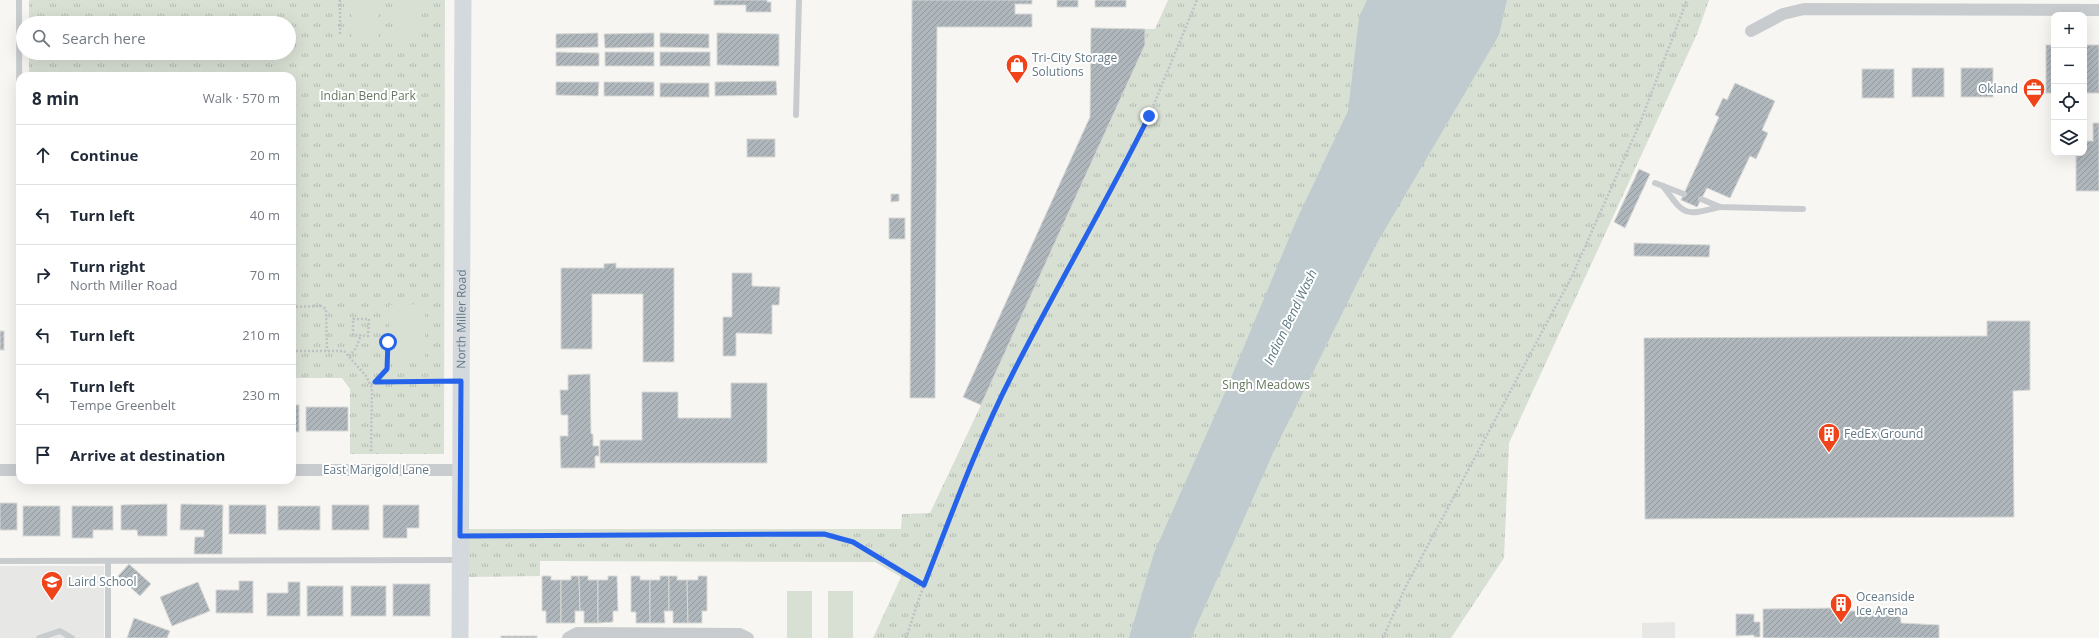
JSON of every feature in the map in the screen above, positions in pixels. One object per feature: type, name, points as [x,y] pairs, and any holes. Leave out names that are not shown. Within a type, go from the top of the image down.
[{"type":"street","name":"North Miller Road","points":[[460,638],[463,0]]},
{"type":"street","points":[[1751,31],[1783,14],[1804,9],[2099,10]]},
{"type":"street","points":[[0,470],[16,470]]},
{"type":"street","name":"East Marigold Lane","points":[[296,470],[460,470]]},
{"type":"street","points":[[568,638],[577,634],[740,634],[748,638]]},
{"type":"lane","points":[[19,0],[19,16]]},
{"type":"lane","points":[[796,115],[798,0]]},
{"type":"lane","points":[[19,60],[19,72]]},
{"type":"lane","points":[[1655,183],[1684,194]]},
{"type":"lane","points":[[1663,186],[1680,209],[1695,213],[1720,207],[1803,209]]},
{"type":"lane","points":[[1701,200],[1720,207]]},
{"type":"lane","points":[[0,561],[460,560]]},
{"type":"lane","points":[[108,561],[108,638]]},
{"type":"lane","points":[[39,638],[60,631],[72,638]]},
{"type":"path","points":[[340,0],[340,36]]},
{"type":"path","points":[[906,638],[924,585],[966,477],[1013,373],[1149,116],[1197,0]]},
{"type":"path","points":[[1383,638],[1405,588],[1572,276],[1640,124],[1687,0]]},
{"type":"path","points":[[296,307],[321,306],[326,309],[327,351]]},
{"type":"path","points":[[353,319],[369,319],[368,336],[361,335],[353,335],[353,319]]},
{"type":"path","points":[[349,356],[356,348],[361,335]]},
{"type":"path","points":[[371,385],[387,369],[388,342]]},
{"type":"path","points":[[296,351],[344,351],[366,376],[371,385],[371,453]]},
{"type":"path","points":[[375,382],[461,381]]},
{"type":"path","points":[[460,536],[824,534],[853,542],[924,585]]},
{"type":"shaded area","name":"Laird School","points":[[0,566],[104,566],[104,638],[0,638]]},
{"type":"shaded area","points":[[1675,622],[1675,638],[1642,638],[1642,623]]},
{"type":"green space","name":"Indian Bend Park","points":[[29,0],[445,0],[444,454],[350,454],[350,389],[342,378],[296,378],[296,72],[29,72],[29,60],[296,60],[296,16],[29,16]]},
{"type":"green space","points":[[352,0],[378,0],[378,43],[352,42]]},
{"type":"green space","points":[[393,0],[418,0],[418,43],[393,43]]},
{"type":"green space","name":"Singh Meadows","points":[[1168,0],[1709,0],[1697,34],[1509,443],[1504,558],[1451,638],[873,638],[901,577],[875,562],[540,561],[540,576],[460,577],[460,529],[901,529],[902,514],[930,513],[981,405],[1145,45],[1145,29],[1155,29]]},
{"type":"green space","points":[[425,304],[425,361],[390,361],[389,305]]},
{"type":"green space","points":[[787,591],[812,591],[812,638],[787,638]]},
{"type":"green space","points":[[828,591],[853,591],[853,638],[828,638]]},
{"type":"water","name":"Indian Bend Wash","points":[[1367,0],[1507,0],[1499,35],[1377,243],[1273,453],[1191,638],[1129,638],[1154,553],[1223,397],[1297,219],[1348,111],[1359,18]]},
{"type":"building","points":[[714,0],[767,0],[767,2],[771,2],[771,12],[746,12],[746,5],[714,5]]},
{"type":"building","points":[[912,0],[1032,0],[1032,4],[1015,4],[1015,14],[1032,14],[1032,27],[937,27],[935,398],[910,398]]},
{"type":"building","points":[[1057,0],[1078,0],[1078,7],[1057,7]]},
{"type":"building","points":[[1095,0],[1126,0],[1126,7],[1095,7]]},
{"type":"building","points":[[1091,28],[1145,29],[1145,45],[981,405],[963,397],[1090,117]]},
{"type":"building","points":[[598,33],[598,47],[556,48],[556,34]]},
{"type":"building","points":[[654,33],[654,47],[605,48],[604,34]]},
{"type":"building","points":[[660,33],[709,34],[709,48],[660,47]]},
{"type":"building","points":[[717,33],[779,34],[779,66],[717,65]]},
{"type":"building","points":[[2046,45],[2051,45],[2051,93],[2046,93]]},
{"type":"building","points":[[2087,45],[2099,45],[2099,93],[2087,93]]},
{"type":"building","points":[[556,52],[599,53],[599,66],[556,66]]},
{"type":"building","points":[[605,52],[654,52],[654,66],[605,66]]},
{"type":"building","points":[[660,52],[710,52],[710,66],[660,66]]},
{"type":"building","points":[[1912,68],[1944,68],[1944,97],[1912,97]]},
{"type":"building","points":[[1961,68],[1993,68],[1993,97],[1961,97]]},
{"type":"building","points":[[1862,69],[1894,69],[1894,98],[1862,98]]},
{"type":"building","points":[[776,81],[777,95],[715,96],[715,82]]},
{"type":"building","points":[[556,82],[599,82],[598,96],[556,95]]},
{"type":"building","points":[[604,82],[654,82],[654,96],[604,96]]},
{"type":"building","points":[[660,83],[709,83],[709,97],[660,97]]},
{"type":"building","points":[[1735,83],[1775,101],[1762,130],[1768,133],[1756,159],[1750,156],[1730,198],[1707,188],[1697,207],[1681,200],[1719,117],[1715,115],[1723,98],[1727,100]]},
{"type":"building","points":[[2093,123],[2099,123],[2099,191],[2076,191],[2076,156],[2087,156],[2087,141],[2093,141]]},
{"type":"building","points":[[747,139],[775,139],[775,157],[747,157]]},
{"type":"building","points":[[1639,169],[1650,174],[1625,228],[1614,222]]},
{"type":"building","points":[[891,194],[899,194],[899,201],[891,202]]},
{"type":"building","points":[[889,218],[905,218],[905,239],[889,239]]},
{"type":"building","points":[[1634,243],[1710,245],[1709,257],[1634,256]]},
{"type":"building","points":[[616,263],[616,268],[674,268],[674,362],[643,362],[643,294],[592,294],[592,349],[561,349],[561,268],[604,268],[604,264]]},
{"type":"building","points":[[732,273],[752,273],[752,286],[780,287],[779,305],[772,305],[772,334],[736,333],[736,356],[723,356],[723,317],[732,317]]},
{"type":"building","name":"FedEx Ground","points":[[1987,321],[2030,321],[2030,390],[2013,391],[2014,517],[1645,519],[1644,338],[1987,336]]},
{"type":"building","points":[[0,331],[4,331],[4,350],[0,350]]},
{"type":"building","points":[[590,374],[591,434],[593,434],[593,446],[599,446],[599,456],[595,456],[595,468],[561,468],[560,436],[568,436],[568,415],[561,415],[560,390],[568,390],[568,375]]},
{"type":"building","points":[[731,383],[767,383],[767,463],[600,463],[600,440],[642,440],[642,392],[678,392],[678,418],[731,418]]},
{"type":"building","points":[[296,405],[299,405],[299,432],[296,432]]},
{"type":"building","points":[[306,407],[348,407],[348,431],[306,431]]},
{"type":"building","points":[[0,503],[17,503],[17,530],[0,530]]},
{"type":"building","points":[[167,504],[167,536],[138,536],[137,530],[121,530],[121,505]]},
{"type":"building","points":[[181,504],[223,505],[222,554],[194,554],[195,537],[204,537],[204,530],[180,530]]},
{"type":"building","points":[[229,505],[266,505],[266,534],[229,534]]},
{"type":"building","points":[[332,505],[369,505],[369,530],[332,530]]},
{"type":"building","points":[[383,505],[419,505],[419,528],[407,528],[407,538],[383,538]]},
{"type":"building","points":[[23,506],[60,506],[60,536],[23,536]]},
{"type":"building","points":[[72,506],[113,506],[113,530],[93,530],[93,538],[72,538]]},
{"type":"building","points":[[278,506],[320,506],[320,530],[278,530]]},
{"type":"building","points":[[129,564],[151,584],[140,596],[118,576]]},
{"type":"building","points":[[542,576],[551,576],[551,580],[561,580],[561,623],[546,623],[546,611],[542,611]]},
{"type":"building","points":[[571,576],[579,576],[580,611],[575,611],[575,623],[561,623],[561,580],[571,580]]},
{"type":"building","points":[[579,576],[588,576],[588,580],[598,580],[598,623],[584,623],[584,611],[580,611]]},
{"type":"building","points":[[608,576],[617,576],[618,611],[613,611],[613,622],[598,623],[598,580],[608,580]]},
{"type":"building","points":[[631,576],[640,576],[640,580],[650,580],[650,623],[636,623],[636,612],[631,612]]},
{"type":"building","points":[[660,576],[669,576],[669,611],[664,611],[665,623],[650,623],[650,580],[660,580]]},
{"type":"building","points":[[669,576],[677,576],[677,580],[687,580],[688,623],[673,623],[673,611],[669,611]]},
{"type":"building","points":[[698,576],[707,576],[707,611],[702,611],[702,623],[688,623],[687,580],[698,580]]},
{"type":"building","points":[[239,581],[253,581],[253,613],[216,613],[216,590],[239,590]]},
{"type":"building","points":[[198,582],[210,611],[172,626],[160,597]]},
{"type":"building","points":[[288,582],[300,582],[300,616],[267,616],[267,593],[288,593]]},
{"type":"building","points":[[393,584],[430,584],[430,616],[393,616]]},
{"type":"building","points":[[307,586],[343,586],[343,616],[307,616]]},
{"type":"building","points":[[351,586],[386,586],[386,616],[351,616]]},
{"type":"building","name":"Oceanside Ice Arena","points":[[1833,608],[1833,611],[1900,611],[1901,623],[1939,625],[1939,638],[1763,638],[1763,609]]},
{"type":"building","points":[[1736,614],[1754,614],[1754,622],[1760,622],[1760,637],[1754,637],[1754,635],[1736,636]]},
{"type":"building","points":[[134,618],[170,631],[167,638],[127,638]]},
{"type":"building","points":[[501,636],[537,636],[537,638],[501,638]]},
{"type":"place","name":"Tri-City Storage Solutions","points":[[1017,84]]},
{"type":"place","name":"Okland","points":[[2034,108]]},
{"type":"place","name":"FedEx Ground","points":[[1829,454]]},
{"type":"place","name":"Laird School","points":[[52,602]]},
{"type":"place","name":"Oceanside Ice Arena","points":[[1841,624]]},
{"type":"route","points":[[388,342],[387,369],[386,372],[375,382],[461,381],[460,536],[496,534],[824,534],[853,542],[924,585],[966,477],[1013,373],[1149,116]]}]
